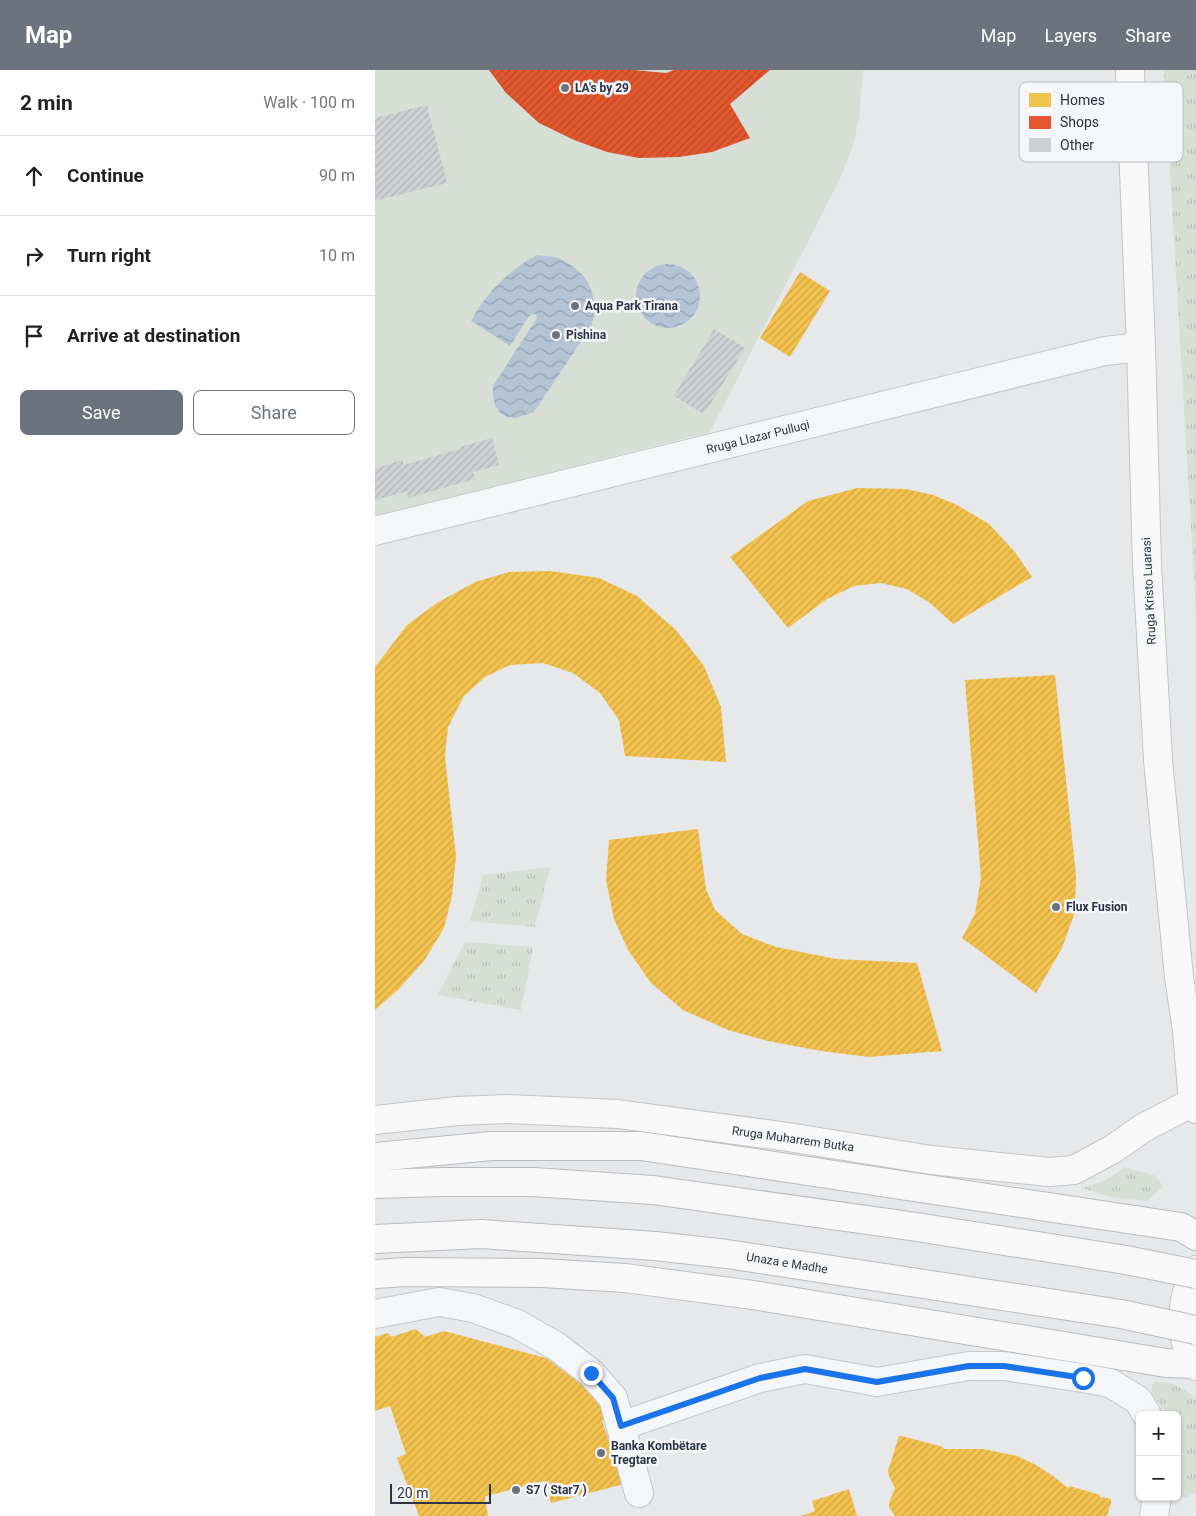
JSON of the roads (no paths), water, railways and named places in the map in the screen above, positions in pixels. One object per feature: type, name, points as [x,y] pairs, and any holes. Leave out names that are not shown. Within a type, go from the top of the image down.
[{"type":"main road","name":"Rruga Kristo Luarasi","points":[[1134,162],[1147,565],[1158,760],[1195,1106]]},
{"type":"main road","name":"Rruga Muharrem Butka","points":[[375,1120],[457,1111],[508,1108],[618,1114],[788,1137],[931,1160],[1049,1172],[1074,1170],[1113,1149],[1143,1128],[1195,1106]]},
{"type":"main road","points":[[375,1157],[491,1146],[641,1146],[1181,1227],[1196,1236]]},
{"type":"main road","points":[[375,1184],[533,1182],[653,1190],[920,1228],[1196,1272],[1186,1291],[1183,1312],[1184,1334],[1195,1365],[1166,1363],[762,1296],[625,1278],[542,1273],[406,1272],[375,1274]]},
{"type":"main road","name":"Unaza e Madhe","points":[[375,1239],[481,1234],[655,1246],[727,1254],[1121,1314],[1196,1330]]},
{"type":"street","name":"Rruga Llazar Pulluqi","points":[[375,531],[1097,353],[1141,348]]},
{"type":"street","points":[[375,1314],[439,1302],[473,1308],[517,1324],[556,1346],[591,1373],[613,1398],[639,1493]]},
{"type":"street","points":[[621,1426],[760,1378],[805,1369],[877,1382],[969,1366],[1004,1366],[1110,1384],[1138,1400],[1145,1411]]},
{"type":"street","points":[[1154,1516],[1156,1501]]},
{"type":"water","name":"Pishina","points":[[537,255],[557,258],[576,269],[583,276],[589,284],[594,303],[592,325],[534,412],[516,418],[507,417],[500,413],[495,405],[493,386],[537,318],[536,314],[529,316],[510,346],[471,321],[499,283]]},
{"type":"water","name":"Pishina","points":[[662,264],[674,264],[691,273],[698,284],[700,296],[698,308],[691,319],[674,328],[662,328],[650,323],[641,314],[636,302],[636,290],[641,278],[650,269]]},
{"type":"place","name":"LA's by 29","points":[[565,88]]},
{"type":"place","name":"Aqua Park Tirana","points":[[575,306]]},
{"type":"place","name":"Pishina","points":[[556,335]]},
{"type":"place","name":"Flux Fusion","points":[[1056,907]]},
{"type":"place","name":"Banka Kombëtare Tregtare","points":[[601,1453]]},
{"type":"place","name":"S7 ( Star7 )","points":[[516,1490]]}]
